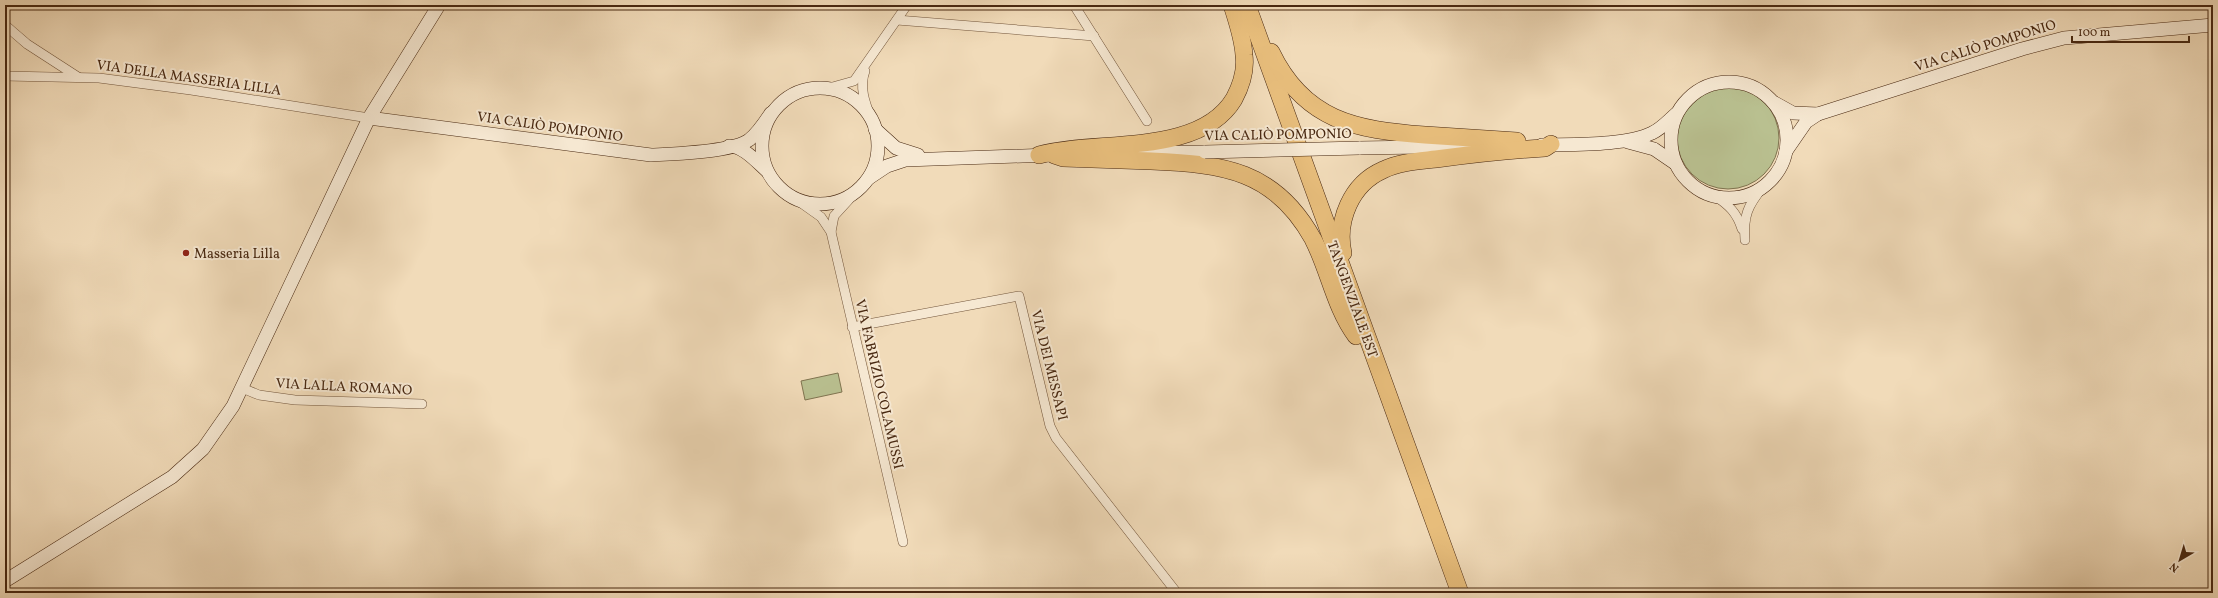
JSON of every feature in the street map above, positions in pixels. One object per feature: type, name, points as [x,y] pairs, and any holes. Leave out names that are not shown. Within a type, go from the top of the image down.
[{"type":"highway","points":[[1047,155],[1053,151],[1127,145],[1173,137],[1201,130],[1213,123],[1222,115],[1234,99],[1244,70],[1245,56],[1242,39],[1232,5]]},
{"type":"highway","name":"TANGENZIALE EST","points":[[1237,5],[1449,593]]},
{"type":"highway","name":"TANGENZIALE EST","points":[[1247,5],[1460,593]]},
{"type":"highway","points":[[1252,5],[1265,38],[1285,75],[1310,102],[1343,122],[1378,131],[1538,142],[1548,144]]},
{"type":"highway","points":[[1371,349],[1371,338],[1344,255],[1341,237],[1341,226],[1347,207],[1361,186],[1382,170],[1395,165],[1485,152],[1545,148],[1548,144]]},
{"type":"highway","points":[[1047,155],[1063,158],[1181,162],[1219,166],[1253,179],[1268,188],[1293,210],[1312,238],[1320,254],[1348,326],[1356,336]]},
{"type":"street","points":[[5,581],[172,477],[203,449],[233,406],[369,118],[439,5]]},
{"type":"street","points":[[830,88],[854,81],[868,64],[907,5]]},
{"type":"street","points":[[1074,5],[1147,121]]},
{"type":"street","points":[[897,20],[1094,36]]},
{"type":"street","points":[[5,25],[27,44],[79,78]]},
{"type":"street","name":"VIA CALIÒ POMPONIO","points":[[1786,151],[1806,122],[1818,114],[2022,49],[2064,38],[2213,25]]},
{"type":"street","points":[[868,64],[863,78],[862,88],[873,124]]},
{"type":"street","name":"VIA DELLA MASSERIA LILLA","points":[[5,76],[99,78],[191,90],[369,118]]},
{"type":"street","name":"VIA CALIÒ POMPONIO","points":[[728,146],[739,149],[754,158],[766,170],[775,184],[796,200],[821,204],[839,201],[855,193],[868,179],[896,162],[934,158],[1622,141],[1639,138],[1652,133],[1678,111],[1688,98],[1701,89],[1716,83],[1726,82],[1748,85],[1762,92],[1774,103],[1793,113],[1818,114]]},
{"type":"street","name":"VIA CALIÒ POMPONIO","points":[[369,118],[651,155],[682,154],[738,145],[751,139],[771,113],[782,102],[795,93],[812,88],[830,88],[847,95],[860,104],[873,124],[896,148],[914,155],[934,158]]},
{"type":"street","name":"VIA CALIÒ POMPONIO","points":[[1622,141],[1654,149],[1676,164],[1692,184],[1715,196],[1740,197],[1763,187],[1774,177],[1782,165],[1786,151],[1786,128],[1783,117],[1774,103]]},
{"type":"street","name":"VIA CALIÒ POMPONIO","points":[[1676,164],[1672,140],[1672,128],[1678,111]]},
{"type":"street","name":"VIA CALIÒ POMPONIO","points":[[766,170],[762,158],[761,141],[764,127],[771,113]]},
{"type":"street","name":"VIA CALIÒ POMPONIO","points":[[868,179],[878,153],[873,124]]},
{"type":"street","points":[[1715,196],[1736,212],[1745,240],[1744,222],[1746,214],[1755,196],[1763,187]]},
{"type":"street","points":[[831,232],[834,216],[855,193]]},
{"type":"street","points":[[796,200],[821,217],[831,232]]},
{"type":"street","name":"VIA FABRIZIO COLAMUSSI","points":[[831,232],[903,542]]},
{"type":"street","name":"VIA DEI MESSAPI","points":[[852,327],[1019,296],[1050,426],[1056,438],[1177,593]]},
{"type":"street","name":"VIA LALLA ROMANO","points":[[242,388],[260,395],[295,400],[422,404]]},
{"type":"green space","points":[[1728,87],[1747,91],[1764,102],[1775,119],[1779,138],[1775,157],[1764,174],[1747,185],[1728,189],[1709,185],[1692,174],[1681,157],[1677,138],[1681,119],[1692,102],[1709,91]]},
{"type":"green space","points":[[838,373],[842,392],[805,400],[801,381]]},
{"type":"place","name":"Masseria Lilla","points":[[186,253]]}]
